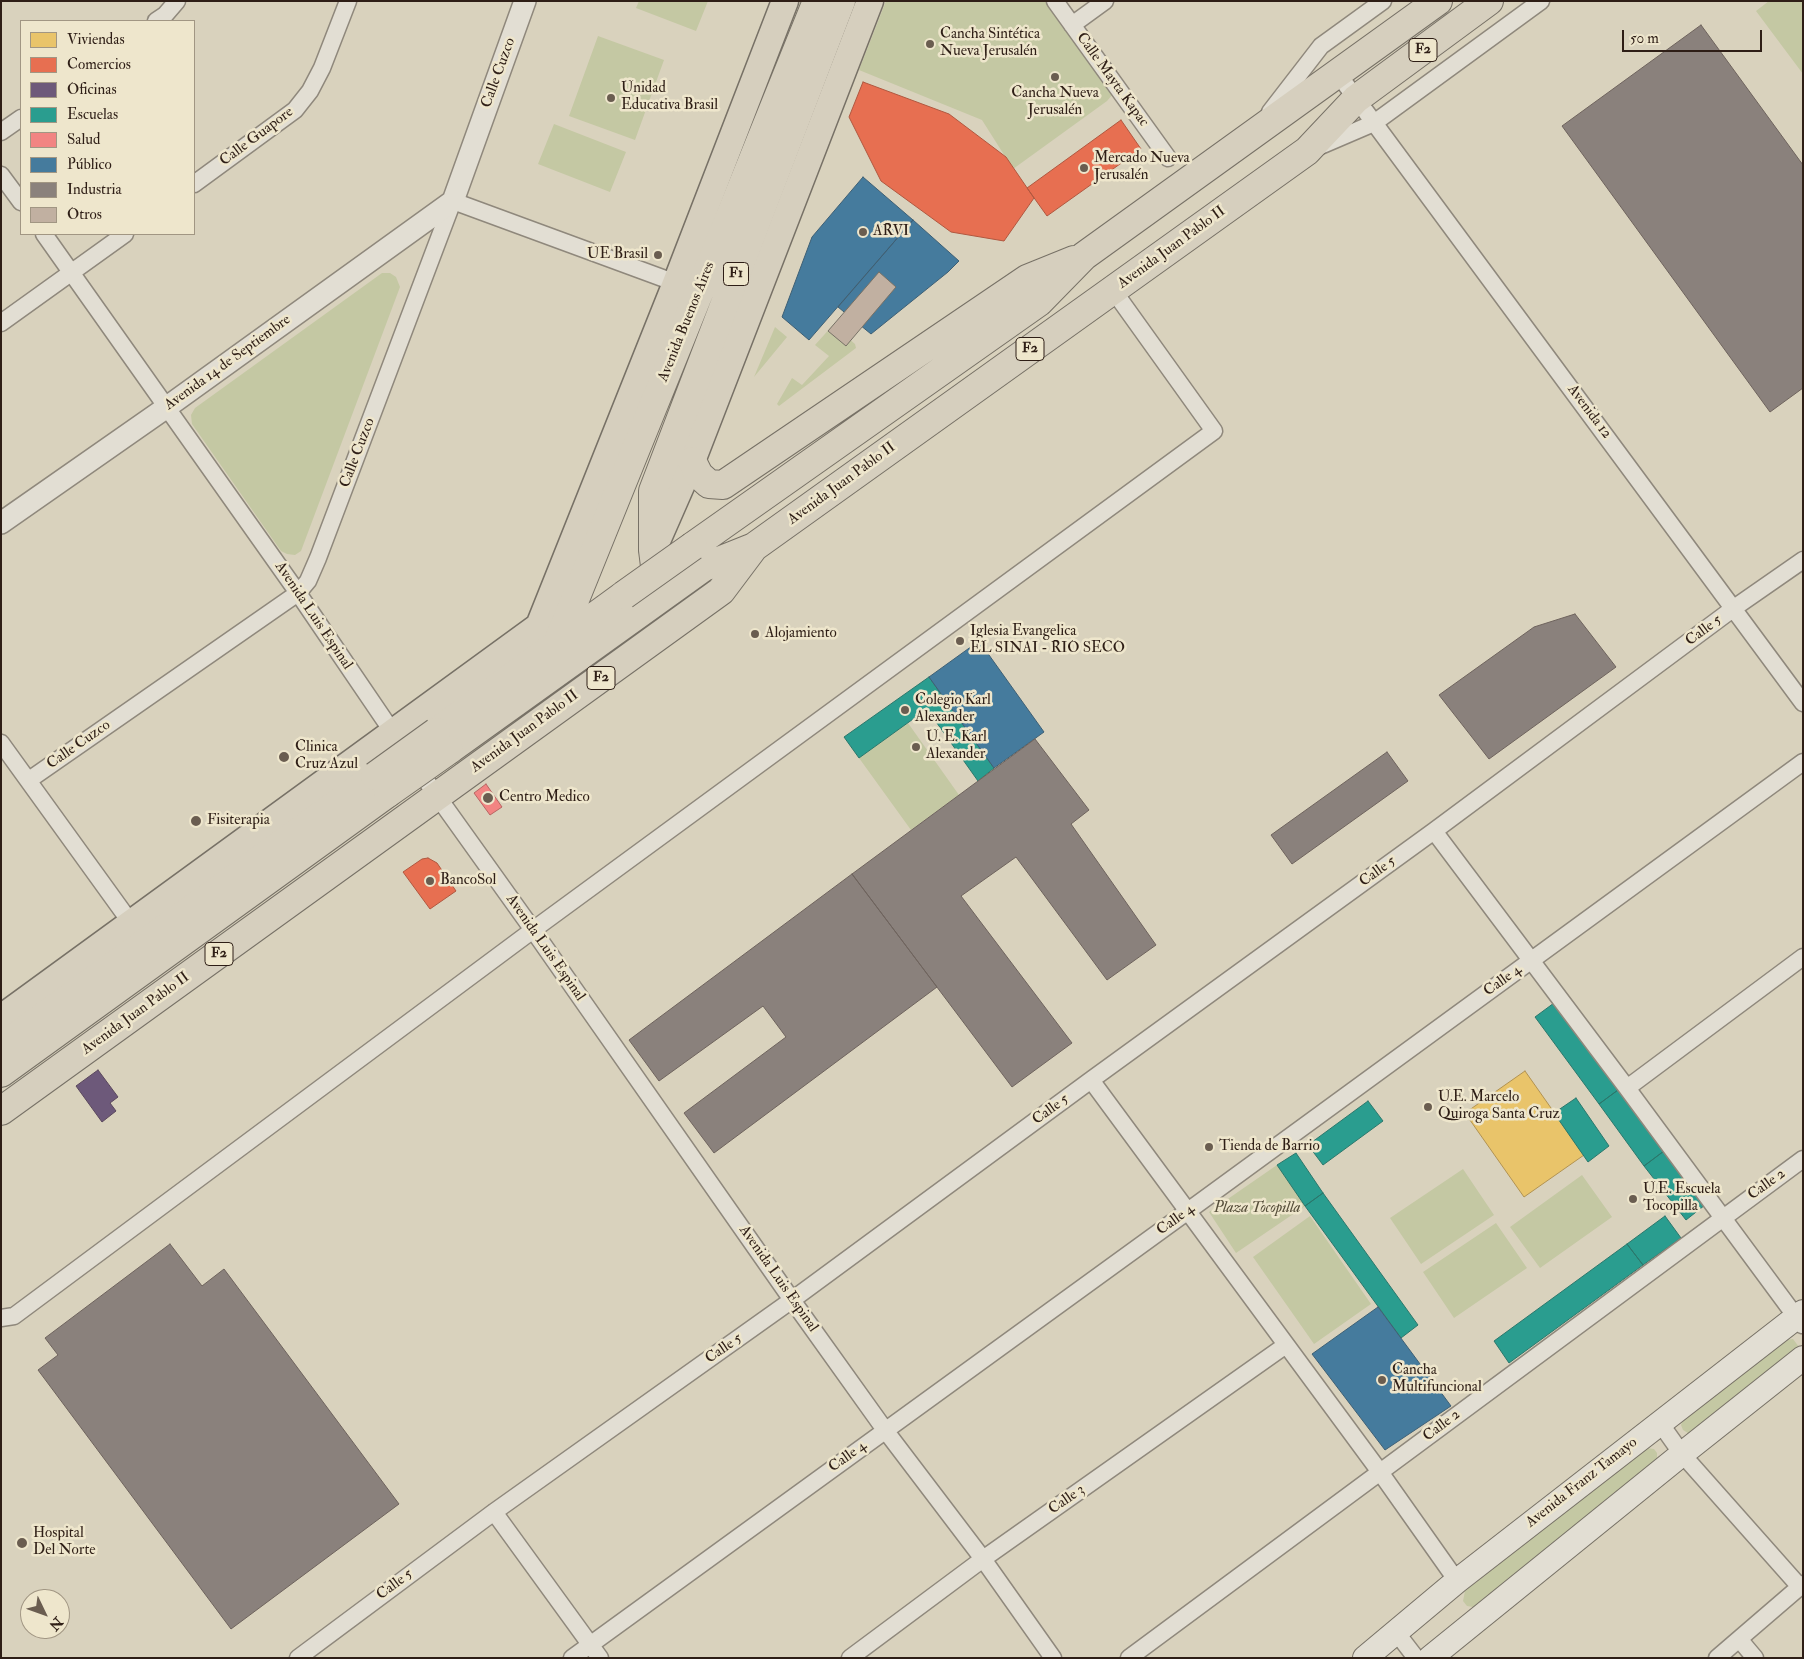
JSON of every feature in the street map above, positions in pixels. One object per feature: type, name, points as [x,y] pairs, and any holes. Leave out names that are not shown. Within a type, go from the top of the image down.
[{"type":"highway","name":"Avenida Buenos Aires","points":[[548,635],[817,1]]},
{"type":"highway","name":"Avenida Buenos Aires","points":[[659,598],[653,550],[653,491],[840,1]]},
{"type":"highway","name":"F2","points":[[442,741],[548,635],[624,595],[1039,302],[1084,256],[1438,1]]},
{"type":"highway","name":"Avenida Juan Pablo II","points":[[1,1111],[721,591],[754,547],[1307,151],[1356,99],[1489,1]]},
{"type":"highway","points":[[692,461],[698,475],[709,484],[723,484],[1027,279],[1084,256]]},
{"type":"highway","name":"F2","points":[[1,1047],[442,741],[659,598],[704,566],[754,547]]},
{"type":"highway","name":"F2","points":[[1,1073],[382,784]]},
{"type":"main road","name":"Avenida Buenos Aires","points":[[548,635],[676,283],[785,1]]},
{"type":"main road","points":[[653,550],[692,461],[870,1]]},
{"type":"main road","points":[[1,1018],[393,732],[548,635]]},
{"type":"main road","name":"Avenida Franz Tamayo","points":[[1364,1658],[1457,1581],[1660,1423],[1800,1318]]},
{"type":"main road","points":[[1430,1658],[1803,1358]]},
{"type":"street","points":[[158,20],[165,15],[177,1]]},
{"type":"street","name":"Calle Guapore","points":[[195,183],[295,110],[310,91],[322,68],[348,1]]},
{"type":"street","name":"Calle Cuzco","points":[[29,780],[298,594],[308,582],[453,201],[525,1]]},
{"type":"street","name":"Calle Mayta Kapac","points":[[1055,1],[1168,158]]},
{"type":"street","points":[[1072,25],[1105,1]]},
{"type":"street","points":[[1253,134],[1322,46],[1383,1]]},
{"type":"street","name":"Avenida Juan Pablo II","points":[[1307,151],[1374,123],[1541,1]]},
{"type":"street","name":"Avenida 12","points":[[1338,74],[1803,703]]},
{"type":"street","points":[[1,132],[20,119]]},
{"type":"street","points":[[1,175],[20,201]]},
{"type":"street","points":[[453,201],[676,283]]},
{"type":"street","name":"Avenida 14 de Septiembre","points":[[1,523],[168,407],[453,201]]},
{"type":"street","name":"Avenida Luis Espinal","points":[[45,235],[168,407],[436,796],[533,930],[792,1300],[885,1430],[983,1559],[1052,1658]]},
{"type":"street","points":[[1,323],[125,235]]},
{"type":"street","points":[[1,1318],[14,1316],[533,930],[1214,430],[1113,290]]},
{"type":"street","name":"Calle 5","points":[[298,1658],[494,1512],[792,1300],[1434,831],[1734,608],[1803,560]]},
{"type":"street","points":[[1,743],[131,923]]},
{"type":"street","name":"Calle 4","points":[[572,1658],[1803,762]]},
{"type":"street","points":[[1434,831],[1800,1318]]},
{"type":"street","points":[[1627,1088],[1803,957]]},
{"type":"street","points":[[1091,1080],[1380,1472],[1457,1581]]},
{"type":"street","name":"Calle 2","points":[[1129,1658],[1803,1159]]},
{"type":"street","name":"Calle 3","points":[[850,1658],[983,1559],[1286,1345]]},
{"type":"street","points":[[1660,1423],[1682,1454],[1801,1586],[1717,1658]]},
{"type":"street","points":[[494,1512],[600,1658]]},
{"type":"street","points":[[1396,1632],[1416,1658]]},
{"type":"street","points":[[1739,1639],[1755,1658]]},
{"type":"green space","points":[[639,1],[708,1],[696,31],[636,8]]},
{"type":"green space","points":[[886,1],[1048,1],[1113,94],[1107,101],[1013,169],[982,120],[859,70]]},
{"type":"green space","points":[[1769,1],[1803,1],[1803,74],[1756,11]]},
{"type":"green space","points":[[598,36],[664,60],[635,140],[569,116]]},
{"type":"green space","points":[[554,124],[626,152],[610,192],[538,164]]},
{"type":"green space","points":[[382,273],[390,273],[396,277],[400,287],[301,551],[295,555],[287,554],[281,551],[192,424],[191,415],[195,408]]},
{"type":"green space","points":[[833,325],[855,344],[856,348],[779,406],[777,404],[792,378],[802,385],[829,356],[815,345]]},
{"type":"green space","points":[[775,327],[787,337],[754,377]]},
{"type":"green space","points":[[908,723],[959,795],[911,830],[859,758]]},
{"type":"green space","name":"Plaza Tocopilla","points":[[1277,1165],[1305,1206],[1236,1253],[1209,1212]]},
{"type":"green space","points":[[1463,1169],[1494,1215],[1421,1264],[1390,1218]]},
{"type":"green space","points":[[1582,1175],[1612,1217],[1540,1268],[1510,1227]]},
{"type":"green space","points":[[1310,1216],[1371,1304],[1314,1344],[1253,1257]]},
{"type":"green space","points":[[1496,1223],[1527,1268],[1454,1318],[1423,1272]]},
{"type":"green space","points":[[1793,1339],[1799,1347],[1798,1352],[1693,1434],[1683,1430],[1681,1425],[1683,1420],[1785,1340]]},
{"type":"green space","points":[[1646,1448],[1654,1449],[1657,1453],[1657,1463],[1473,1607],[1467,1606],[1463,1601],[1465,1591]]},
{"type":"building: Viviendas","points":[[1525,1071],[1584,1155],[1524,1197],[1465,1113]]},
{"type":"building: Comercios","points":[[863,82],[949,114],[1006,157],[1034,198],[1004,241],[951,232],[881,181],[849,117]]},
{"type":"building: Comercios","name":"Mercado Nueva Jerusalén","points":[[1121,120],[1141,149],[1047,216],[1027,188]]},
{"type":"building: Comercios","name":"BancoSol","points":[[428,858],[437,863],[456,891],[430,909],[403,872],[422,859]]},
{"type":"building: Oficinas","points":[[98,1070],[118,1097],[110,1103],[116,1111],[102,1122],[76,1086]]},
{"type":"building: Escuelas","points":[[929,677],[994,768],[978,781],[927,709],[859,758],[844,737]]},
{"type":"building: Escuelas","points":[[1554,1003],[1618,1090],[1599,1104],[1535,1017]]},
{"type":"building: Escuelas","points":[[1618,1090],[1664,1151],[1644,1166],[1599,1104]]},
{"type":"building: Escuelas","points":[[1576,1098],[1609,1146],[1588,1162],[1554,1113]]},
{"type":"building: Escuelas","points":[[1368,1101],[1383,1121],[1323,1165],[1308,1145]]},
{"type":"building: Escuelas","points":[[1664,1151],[1705,1205],[1686,1220],[1644,1166]]},
{"type":"building: Escuelas","points":[[1296,1153],[1323,1193],[1305,1206],[1277,1165]]},
{"type":"building: Escuelas","points":[[1323,1193],[1418,1325],[1401,1338],[1305,1206]]},
{"type":"building: Escuelas","points":[[1665,1216],[1681,1238],[1643,1265],[1627,1244]]},
{"type":"building: Escuelas","points":[[1627,1244],[1643,1265],[1509,1363],[1494,1341]]},
{"type":"building: Salud","points":[[486,784],[502,807],[490,815],[474,793]]},
{"type":"building: Público","points":[[863,177],[913,220],[809,340],[782,317],[812,237]]},
{"type":"building: Público","points":[[913,220],[959,261],[871,334],[838,307]]},
{"type":"building: Público","name":"Iglesia Evangelica EL SINAI - RIO SECO","points":[[979,641],[1044,732],[994,768],[929,677]]},
{"type":"building: Público","name":"Cancha Multifuncional","points":[[1378,1307],[1451,1406],[1385,1450],[1312,1354]]},
{"type":"building: Industria","points":[[1701,25],[1803,165],[1803,388],[1770,412],[1562,126]]},
{"type":"building: Industria","points":[[1575,614],[1616,667],[1489,759],[1439,695],[1534,627]]},
{"type":"building: Industria","points":[[1035,739],[1089,810],[1071,824],[1156,945],[1107,980],[1016,857],[961,896],[1072,1043],[1012,1087],[852,874]]},
{"type":"building: Industria","points":[[1387,752],[1408,781],[1292,864],[1271,835]]},
{"type":"building: Industria","points":[[852,874],[937,987],[714,1153],[684,1113],[786,1037],[763,1006],[659,1081],[629,1040]]},
{"type":"building: Industria","points":[[170,1244],[202,1286],[224,1269],[399,1504],[231,1629],[38,1370],[58,1355],[45,1338]]},
{"type":"building: Otros","points":[[879,272],[896,287],[846,346],[828,331]]},
{"type":"place","name":"Cancha Sintética Nueva Jerusalén","points":[[930,44]]},
{"type":"place","name":"Cancha Nueva Jerusalén","points":[[1055,77]]},
{"type":"place","name":"Unidad Educativa Brasil","points":[[611,98]]},
{"type":"place","name":"Mercado Nueva Jerusalén","points":[[1084,168]]},
{"type":"place","name":"ARVI","points":[[863,232]]},
{"type":"place","name":"UE Brasil","points":[[658,255]]},
{"type":"place","name":"Alojamiento","points":[[755,634]]},
{"type":"place","name":"Iglesia Evangelica EL SINAI - RIO SECO","points":[[960,641]]},
{"type":"place","name":"Colegio Karl Alexander","points":[[905,710]]},
{"type":"place","name":"U. E. Karl Alexander","points":[[916,747]]},
{"type":"place","name":"Clinica Cruz Azul","points":[[284,757]]},
{"type":"place","name":"Centro Medico","points":[[488,798]]},
{"type":"place","name":"Fisiterapia","points":[[196,821]]},
{"type":"place","name":"BancoSol","points":[[430,881]]},
{"type":"place","name":"U.E. Marcelo Quiroga Santa Cruz","points":[[1428,1107]]},
{"type":"place","name":"Tienda de Barrio","points":[[1209,1147]]},
{"type":"place","name":"U.E. Escuela Tocopilla","points":[[1633,1199]]},
{"type":"place","name":"Cancha Multifuncional","points":[[1382,1380]]},
{"type":"place","name":"Hospital Del Norte","points":[[22,1543]]}]
